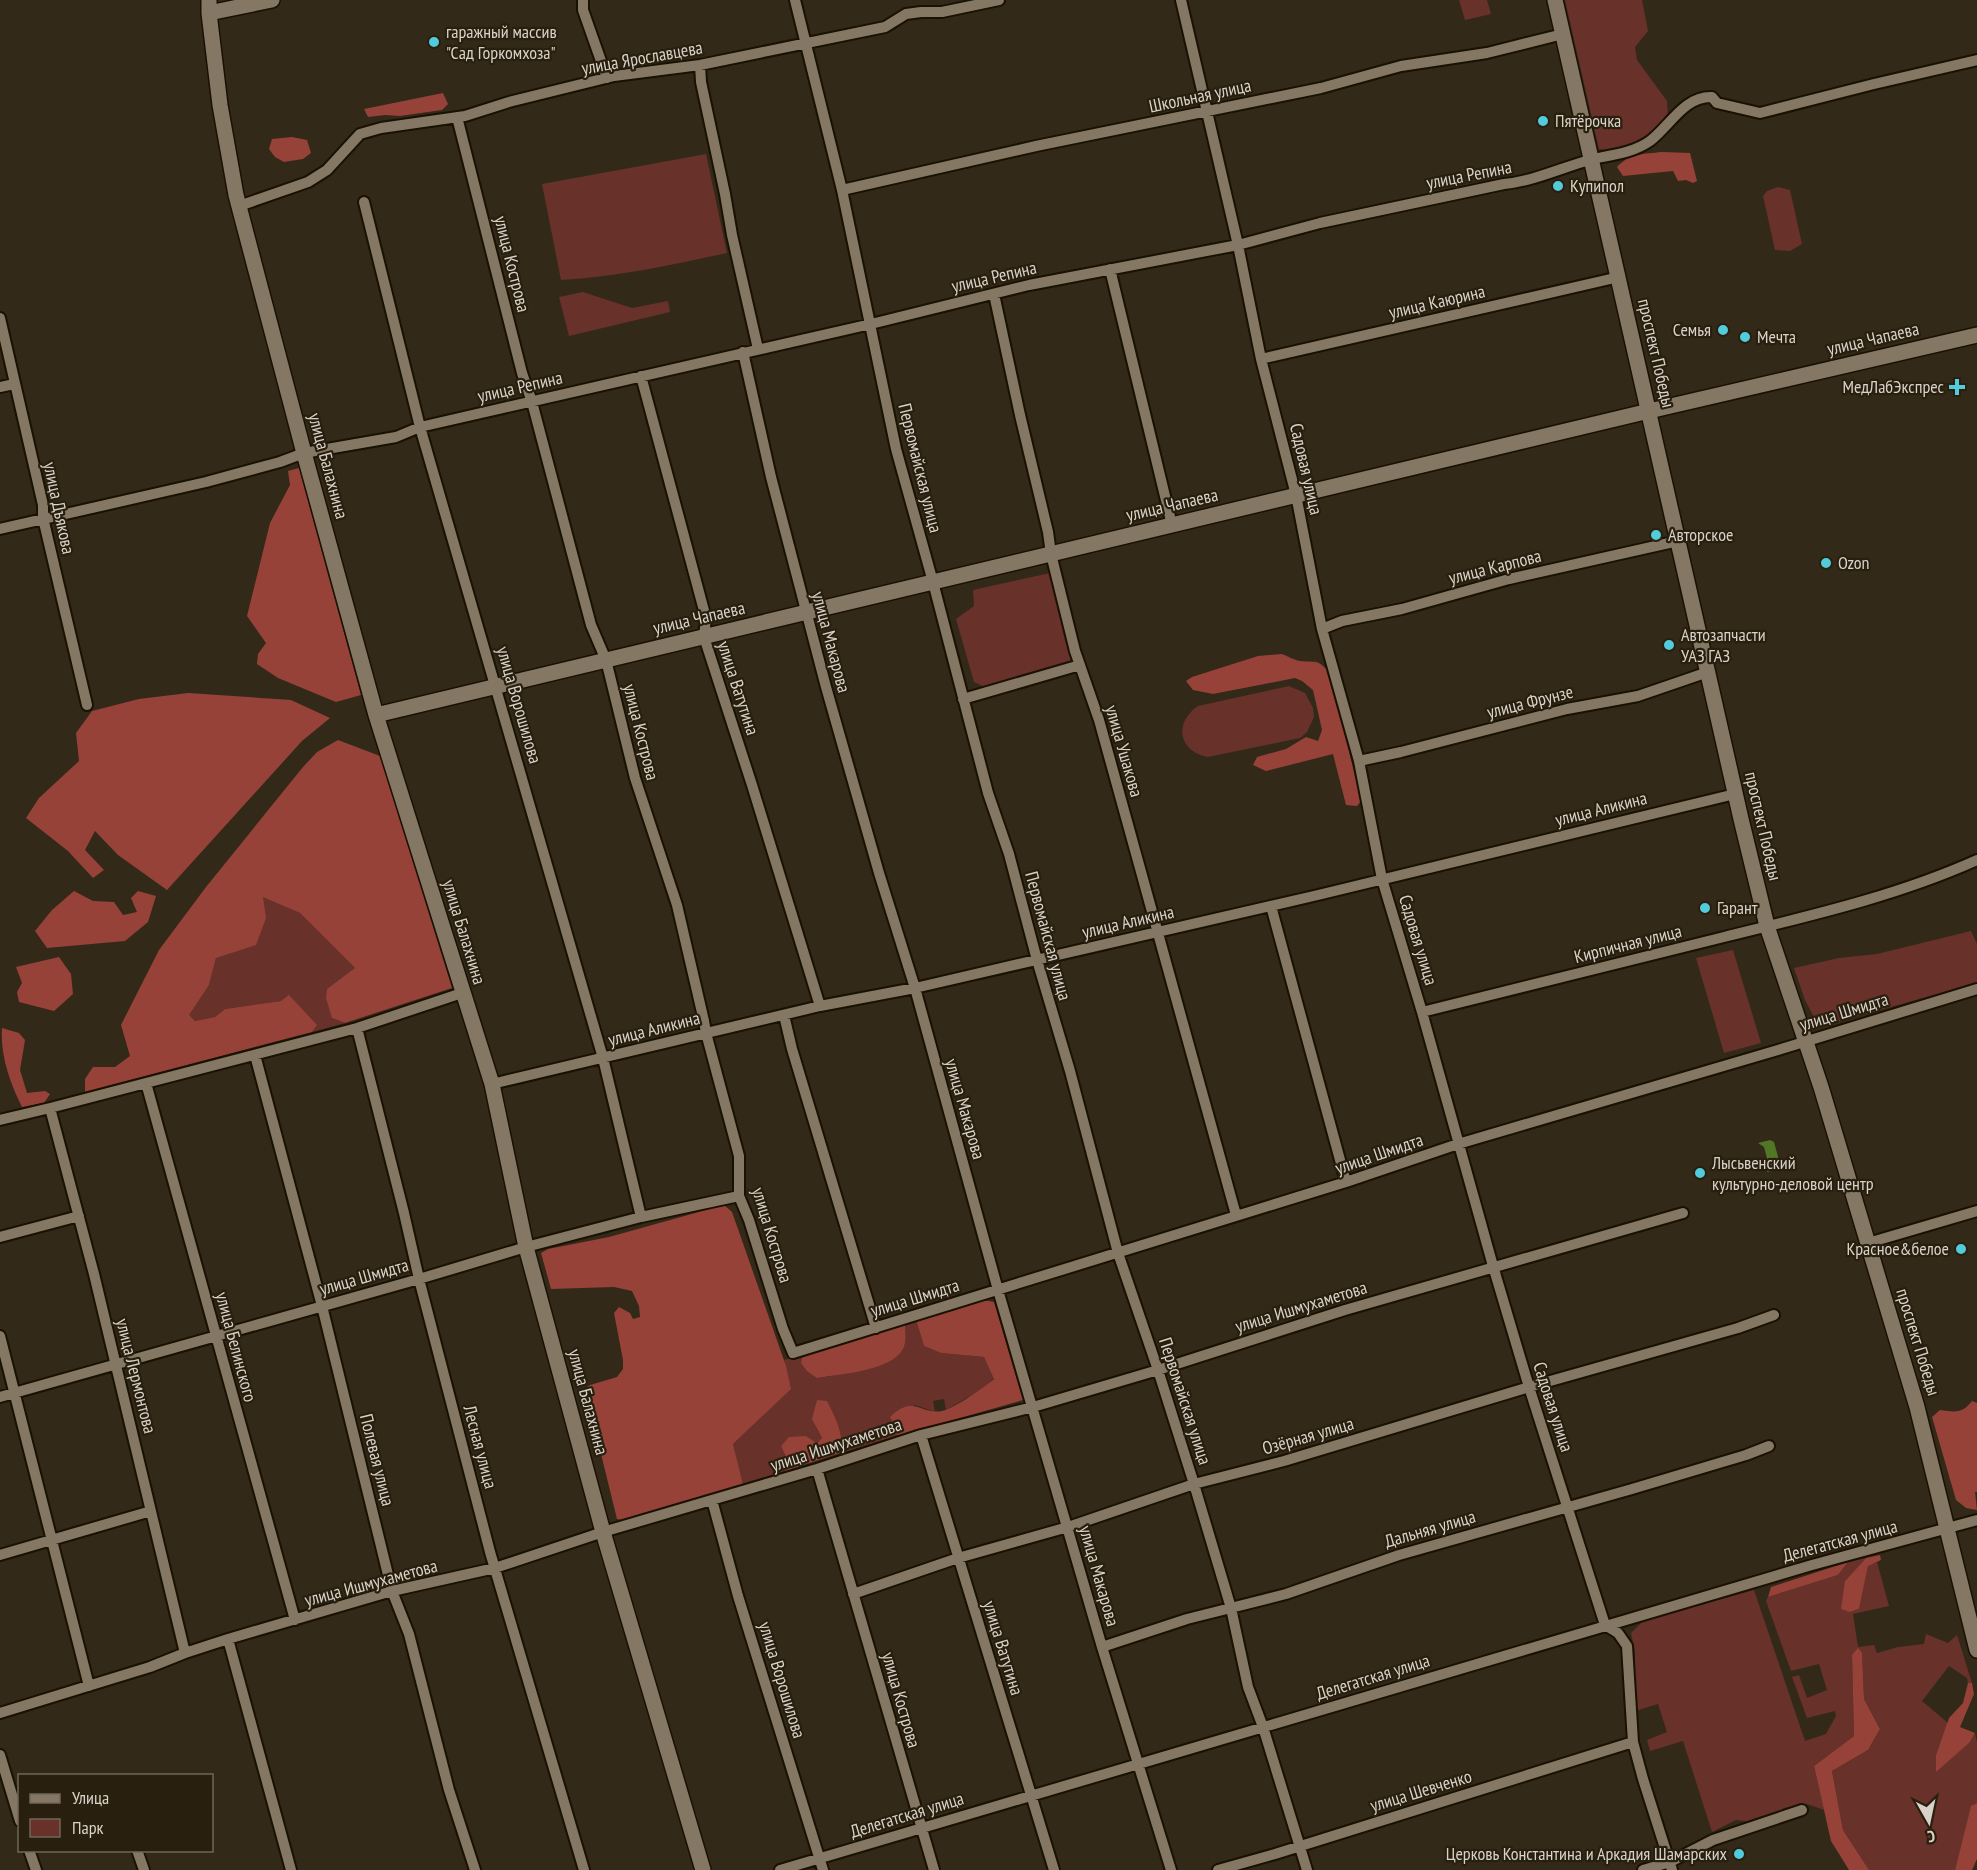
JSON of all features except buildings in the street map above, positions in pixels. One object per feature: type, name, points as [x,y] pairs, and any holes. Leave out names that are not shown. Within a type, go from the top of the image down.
[{"type":"street","points":[[209,6],[272,0]]},
{"type":"street","points":[[583,0],[583,10],[607,78]]},
{"type":"street","name":"Первомайская улица","points":[[795,0],[842,190],[896,449],[988,794],[1004,838],[1070,1071],[1118,1253],[1194,1484],[1231,1608],[1248,1687],[1263,1727],[1307,1870]]},
{"type":"street","points":[[920,0],[921,12]]},
{"type":"street","name":"улица Ярославцева","points":[[239,206],[308,182],[327,170],[360,134],[381,128],[457,117],[607,78],[700,65],[885,27],[906,14],[942,12],[999,0]]},
{"type":"street","name":"Садовая улица","points":[[1181,0],[1238,244],[1261,358],[1296,495],[1322,629],[1359,760],[1382,879],[1529,1387],[1605,1625],[1618,1633],[1627,1646],[1633,1742],[1671,1866]]},
{"type":"street","name":"проспект Победы","points":[[1555,0],[1767,926],[1804,1042],[1821,1087],[1917,1407],[1977,1650]]},
{"type":"street","name":"улица Балахнина","points":[[209,6],[220,105],[239,206],[304,453],[376,715],[492,1084],[526,1247],[603,1532],[704,1870]]},
{"type":"street","name":"Школьная улица","points":[[842,190],[1025,148],[1321,88],[1401,66],[1487,53],[1563,34]]},
{"type":"street","name":"улица Репина","points":[[0,529],[206,482],[280,462],[304,453],[396,437],[420,428],[994,294],[1238,244],[1330,220],[1523,182],[1620,154],[1648,142],[1675,115],[1692,101],[1702,97],[1712,97],[1717,103],[1760,113],[1977,60]]},
{"type":"street","points":[[700,65],[701,82],[732,235],[759,349]]},
{"type":"street","name":"улица Кострова","points":[[457,117],[522,373],[532,402],[591,625],[606,660],[635,778],[677,905],[706,1034],[739,1156],[739,1196],[792,1353]]},
{"type":"street","name":"улица Ворошилова","points":[[364,202],[420,428],[603,1058],[641,1218]]},
{"type":"street","points":[[1110,269],[1172,525]]},
{"type":"street","name":"улица Каюрина","points":[[1261,358],[1619,277]]},
{"type":"street","name":"улица Ушакова","points":[[994,294],[1051,554],[1080,665],[1099,720],[1236,1215]]},
{"type":"street","name":"улица Дъякова","points":[[0,318],[43,505],[43,519],[87,705]]},
{"type":"street","name":"улица Чапаева","points":[[376,715],[1649,411],[1977,335]]},
{"type":"street","name":"улица Макарова","points":[[743,352],[805,612],[879,873],[915,988],[998,1290],[1102,1647],[1171,1870]]},
{"type":"street","name":"улица Ватутина","points":[[641,376],[706,618],[704,637],[819,1006]]},
{"type":"street","points":[[0,387],[14,384]]},
{"type":"street","name":"улица Карпова","points":[[1322,629],[1342,621],[1402,609],[1509,579],[1678,542]]},
{"type":"street","points":[[963,699],[1080,665]]},
{"type":"street","name":"улица Фрунзе","points":[[1359,760],[1401,752],[1567,709],[1638,696],[1708,672]]},
{"type":"street","name":"улица Аликина","points":[[492,1084],[819,1006],[915,988],[1271,906],[1735,794]]},
{"type":"street","name":"Кирпичная улица","points":[[1422,1012],[1880,896],[1977,860]]},
{"type":"street","points":[[1271,906],[1346,1182]]},
{"type":"street","name":"улица Шмидта","points":[[792,1353],[1346,1182],[1458,1144],[1977,989]]},
{"type":"street","points":[[0,1120],[357,1028],[462,993]]},
{"type":"street","points":[[784,1015],[795,1060],[876,1328]]},
{"type":"street","name":"Лесная улица","points":[[357,1028],[402,1201],[419,1279],[495,1568],[584,1870]]},
{"type":"street","name":"Полевая улица","points":[[255,1055],[322,1306],[392,1591],[409,1634],[449,1790],[475,1870]]},
{"type":"street","name":"улица Белинского","points":[[146,1083],[294,1620]]},
{"type":"street","name":"улица Лермонтова","points":[[50,1108],[116,1365],[185,1653]]},
{"type":"street","name":"улица Шмидта","points":[[0,1397],[526,1247],[739,1196]]},
{"type":"street","points":[[1868,1243],[1977,1211]]},
{"type":"street","name":"улица Ишмухаметова","points":[[0,1713],[150,1667],[228,1639],[392,1591],[495,1568],[603,1532],[817,1469],[921,1435],[1033,1407],[1345,1310],[1683,1213]]},
{"type":"street","points":[[0,1237],[79,1216]]},
{"type":"street","name":"Озёрная улица","points":[[853,1594],[958,1558],[1068,1527],[1194,1484],[1284,1461],[1529,1387],[1738,1328],[1774,1315]]},
{"type":"street","points":[[0,1336],[89,1686]]},
{"type":"street","name":"улица Ватутина","points":[[921,1435],[1054,1870]]},
{"type":"street","name":"Дальняя улица","points":[[1102,1647],[1187,1619],[1286,1594],[1399,1555],[1746,1455],[1769,1446]]},
{"type":"street","name":"улица Кострова","points":[[817,1469],[934,1870]]},
{"type":"street","name":"улица Ворошилова","points":[[712,1500],[738,1596],[823,1870]]},
{"type":"street","points":[[0,1555],[151,1511]]},
{"type":"street","name":"Делегатская улица","points":[[780,1870],[1605,1625],[1977,1520]]},
{"type":"street","points":[[228,1639],[291,1870]]},
{"type":"street","name":"улица Шевченко","points":[[1218,1870],[1633,1742]]},
{"type":"street","points":[[0,1755],[18,1814]]},
{"type":"street","points":[[1643,1870],[1671,1866],[1713,1840],[1803,1810]]},
{"type":"street","points":[[29,1852],[36,1870]]},
{"type":"street","points":[[137,1852],[144,1870]]},
{"type":"green space","points":[[1459,0],[1487,0],[1491,14],[1465,20]]},
{"type":"green space","points":[[1565,0],[1642,0],[1648,31],[1635,47],[1637,60],[1667,101],[1668,117],[1649,136],[1618,151],[1599,149]]},
{"type":"green space","points":[[706,154],[727,253],[624,273],[561,280],[542,184]]},
{"type":"green space","points":[[1778,187],[1790,190],[1802,244],[1790,251],[1775,250],[1763,196],[1767,191]]},
{"type":"green space","points":[[583,292],[632,308],[668,301],[670,312],[569,336],[559,297]]},
{"type":"green space","points":[[1050,573],[1072,664],[987,688],[974,682],[956,619],[974,606],[973,590]]},
{"type":"green space","points":[[1289,686],[1305,693],[1313,708],[1314,717],[1307,732],[1300,738],[1208,757],[1198,754],[1186,743],[1183,736],[1185,720],[1198,706]]},
{"type":"green space","points":[[263,896],[300,913],[355,968],[332,1018],[345,1023],[312,1032],[316,1025],[281,1001],[225,1009],[215,1017],[195,1021],[188,1015],[209,985],[216,958]]},
{"type":"green space","points":[[1971,931],[1977,944],[1977,983],[1826,1025],[1816,1021],[1805,1000],[1794,968],[1839,958],[1877,954]]},
{"type":"green space","points":[[1733,950],[1761,1043],[1724,1053],[1696,958]]},
{"type":"green space","points":[[916,1320],[924,1346],[941,1353],[984,1357],[994,1378],[982,1389],[946,1410],[944,1399],[933,1401],[935,1412],[915,1405],[895,1425],[897,1436],[840,1453],[842,1444],[816,1427],[822,1438],[817,1443],[806,1436],[781,1446],[786,1457],[785,1471],[743,1484],[733,1444],[790,1389],[784,1360],[803,1355],[817,1378],[837,1375],[905,1344],[905,1324]]},
{"type":"green space","points":[[1866,1558],[1845,1581],[1850,1612],[1859,1609],[1868,1565],[1877,1562],[1889,1606],[1853,1614],[1858,1647],[1874,1645],[1877,1653],[1898,1647],[1924,1644],[1926,1634],[1948,1643],[1957,1635],[1972,1683],[1968,1683],[1967,1678],[1949,1666],[1922,1701],[1948,1723],[1936,1755],[1970,1742],[1975,1733],[1977,1742],[1977,1803],[1971,1807],[1955,1870],[1869,1870],[1843,1830],[1832,1771],[1868,1750],[1880,1729],[1864,1699],[1862,1653],[1852,1655],[1854,1736],[1814,1766],[1824,1810],[1807,1804],[1784,1808],[1771,1817],[1756,1822],[1736,1820],[1712,1832],[1683,1741],[1650,1751],[1647,1740],[1667,1732],[1658,1704],[1635,1711],[1635,1652],[1631,1633],[1643,1621],[1754,1590],[1805,1741],[1826,1734],[1836,1716],[1835,1711],[1807,1718],[1792,1677],[1799,1675],[1807,1698],[1827,1690],[1819,1664],[1791,1671],[1766,1601],[1768,1597],[1838,1575],[1848,1562]]},
{"type":"shaded area","points":[[443,93],[448,104],[442,110],[400,116],[368,117],[364,109]]},
{"type":"shaded area","points":[[292,137],[307,140],[311,153],[303,159],[284,162],[275,157],[269,149],[272,139]]},
{"type":"shaded area","points":[[1662,152],[1690,153],[1697,181],[1693,183],[1686,180],[1678,181],[1673,171],[1623,176],[1617,167],[1632,157]]},
{"type":"shaded area","points":[[299,468],[361,695],[336,702],[278,678],[257,664],[258,654],[266,643],[247,616],[270,523],[290,485],[288,471]]},
{"type":"shaded area","points":[[1282,654],[1298,660],[1319,663],[1330,673],[1361,801],[1357,806],[1346,805],[1333,754],[1266,771],[1253,765],[1257,757],[1286,749],[1306,737],[1318,741],[1322,730],[1313,690],[1302,681],[1295,678],[1213,694],[1193,690],[1186,681],[1192,677],[1258,656]]},
{"type":"shaded area","points":[[188,693],[291,700],[330,718],[302,741],[167,890],[118,855],[95,831],[85,850],[104,870],[93,878],[68,851],[26,818],[39,798],[79,761],[76,733],[92,711],[139,699]]},
{"type":"shaded area","points":[[338,740],[380,756],[452,988],[345,1023],[332,1018],[326,998],[327,989],[355,968],[300,913],[263,897],[266,918],[256,945],[216,958],[209,985],[189,1015],[195,1021],[215,1017],[225,1009],[281,1001],[289,995],[317,1025],[312,1032],[85,1092],[85,1079],[93,1067],[115,1067],[130,1056],[121,1025],[159,950],[206,887],[303,767],[317,752]]},
{"type":"shaded area","points":[[74,891],[93,901],[114,902],[123,915],[137,912],[131,898],[138,891],[156,896],[148,922],[125,941],[47,948],[35,931],[52,910]]},
{"type":"shaded area","points":[[59,957],[71,974],[73,994],[54,1011],[19,1002],[17,992],[22,983],[16,967]]},
{"type":"shaded area","points":[[2,1028],[19,1033],[25,1040],[20,1070],[27,1093],[45,1091],[50,1094],[44,1103],[22,1107],[7,1069]]},
{"type":"shaded area","points":[[1770,1140],[1774,1142],[1780,1164],[1779,1169],[1767,1172],[1769,1166],[1764,1147],[1758,1143]]},
{"type":"shaded area","points":[[724,1205],[732,1212],[786,1366],[791,1389],[733,1444],[743,1484],[623,1520],[617,1519],[585,1389],[590,1385],[617,1377],[623,1369],[614,1313],[619,1307],[630,1313],[633,1319],[640,1317],[639,1306],[632,1291],[614,1287],[551,1289],[541,1253],[548,1249],[609,1237]]},
{"type":"shaded area","points":[[983,1300],[994,1302],[1023,1400],[897,1436],[895,1425],[890,1417],[898,1410],[911,1406],[942,1411],[961,1402],[994,1379],[984,1357],[941,1353],[924,1346],[916,1320]]},
{"type":"shaded area","points":[[905,1324],[905,1343],[901,1352],[892,1360],[881,1365],[853,1373],[817,1378],[801,1363],[803,1355]]},
{"type":"shaded area","points":[[817,1400],[827,1401],[836,1420],[841,1440],[840,1453],[785,1471],[786,1457],[781,1446],[789,1437],[806,1436],[817,1443],[822,1438],[812,1419]]},
{"type":"shaded area","points":[[1972,1401],[1977,1403],[1977,1492],[1975,1492],[1977,1510],[1966,1508],[1956,1500],[1932,1417],[1940,1410],[1961,1410]]},
{"type":"shaded area","points":[[1880,1555],[1881,1560],[1868,1566],[1859,1609],[1850,1612],[1841,1609],[1845,1581],[1866,1558]]},
{"type":"shaded area","points":[[1848,1562],[1838,1575],[1768,1597],[1771,1587]]},
{"type":"shaded area","points":[[1858,1648],[1862,1653],[1864,1699],[1880,1729],[1868,1750],[1832,1771],[1843,1830],[1869,1870],[1849,1870],[1831,1841],[1814,1766],[1854,1736],[1852,1655]]},
{"type":"shaded area","points":[[1968,1683],[1972,1683],[1974,1694],[1960,1727],[1975,1733],[1970,1742],[1936,1772],[1936,1755],[1949,1718],[1963,1703]]},
{"type":"shaded area","points":[[1977,1803],[1977,1859],[1972,1870],[1955,1870],[1971,1806]]},
{"type":"place","name":"гаражный массив \"Сад Горкомхоза\"","points":[[434,42]]},
{"type":"place","name":"Пятёрочка","points":[[1543,121]]},
{"type":"place","name":"Купипол","points":[[1558,186]]},
{"type":"place","name":"Семья","points":[[1723,330]]},
{"type":"place","name":"Мечта","points":[[1745,337]]},
{"type":"place","name":"МедЛабЭкспрес","points":[[1957,387]]},
{"type":"place","name":"Авторское","points":[[1656,535]]},
{"type":"place","name":"Ozon","points":[[1826,563]]},
{"type":"place","name":"Автозапчасти УАЗ ГАЗ","points":[[1669,645]]},
{"type":"place","name":"Гарант","points":[[1705,908]]},
{"type":"place","name":"Лысьвенский культурно-деловой центр","points":[[1700,1173]]},
{"type":"place","name":"Красное&белое","points":[[1961,1249]]},
{"type":"place","name":"Церковь Константина и Аркадия Шамарских","points":[[1739,1854]]}]
